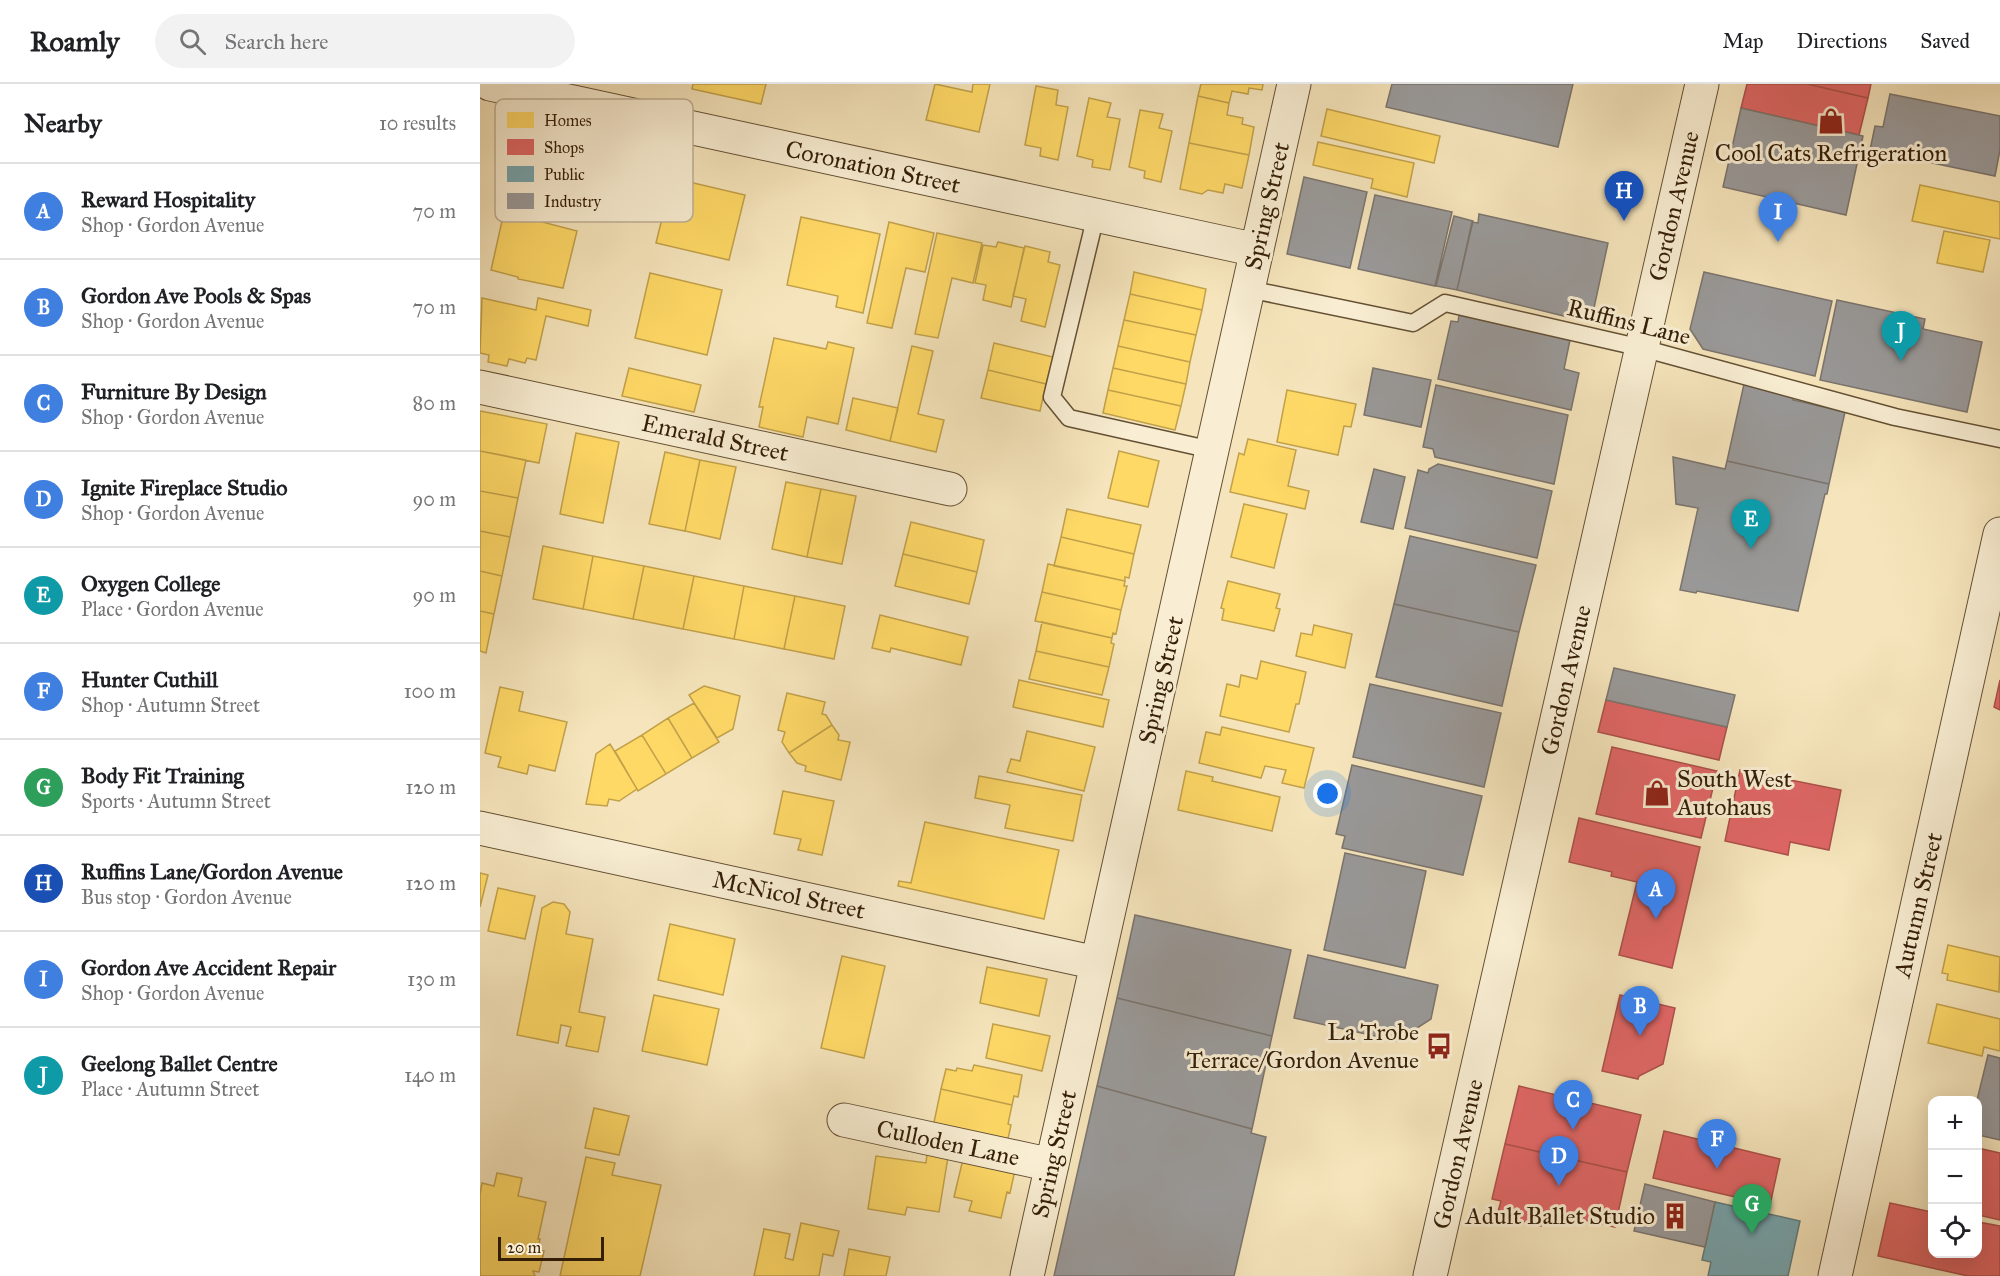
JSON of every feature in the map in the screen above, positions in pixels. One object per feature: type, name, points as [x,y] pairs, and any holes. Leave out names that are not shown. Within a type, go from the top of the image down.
[{"type":"street","name":"Coronation Street","points":[[490,84],[559,99]]},
{"type":"street","name":"Spring Street","points":[[1027,1276],[1294,84]]},
{"type":"street","name":"Gordon Avenue","points":[[1430,1276],[1702,84]]},
{"type":"street","name":"Coronation Street","points":[[693,128],[1257,250]]},
{"type":"street","name":"Emerald Street","points":[[480,387],[950,489]]},
{"type":"street","name":"Autumn Street","points":[[1835,1276],[2000,534]]},
{"type":"street","name":"McNicol Street","points":[[480,828],[1097,963]]},
{"type":"street","name":"Culloden Lane","points":[[844,1120],[1052,1165]]},
{"type":"lane","points":[[1096,215],[1052,397],[1069,418],[1212,450]]},
{"type":"lane","name":"Ruffins Lane","points":[[1248,289],[1413,323],[1445,303],[1642,348],[1895,417],[2000,439]]},
{"type":"building: Homes","points":[[693,84],[766,84],[761,104],[692,89]]},
{"type":"building: Homes","points":[[935,84],[972,92],[973,84],[990,84],[979,132],[926,120]]},
{"type":"building: Homes","points":[[1201,84],[1263,84],[1262,90],[1249,88],[1248,94],[1232,91],[1229,103],[1198,96]]},
{"type":"building: Homes","points":[[1036,86],[1058,90],[1056,105],[1068,107],[1058,160],[1040,156],[1041,148],[1025,145]]},
{"type":"building: Homes","points":[[1198,96],[1229,103],[1227,115],[1243,118],[1242,124],[1254,127],[1249,155],[1189,143]]},
{"type":"building: Homes","points":[[1089,98],[1111,103],[1107,117],[1120,119],[1110,170],[1092,167],[1093,160],[1077,156]]},
{"type":"building: Homes","points":[[1327,109],[1440,136],[1434,163],[1321,136]]},
{"type":"building: Homes","points":[[1140,110],[1163,114],[1159,128],[1172,131],[1161,182],[1144,178],[1145,171],[1129,167]]},
{"type":"building: Homes","points":[[1318,142],[1414,163],[1407,197],[1371,188],[1373,179],[1313,165]]},
{"type":"building: Homes","points":[[1189,143],[1249,155],[1242,188],[1225,184],[1223,193],[1208,190],[1202,194],[1180,189]]},
{"type":"building: Homes","points":[[693,183],[745,195],[729,260],[656,243],[661,222],[693,222]]},
{"type":"building: Homes","points":[[1920,185],[2000,202],[2000,239],[1912,221]]},
{"type":"building: Homes","points":[[801,217],[880,234],[863,313],[836,307],[838,296],[787,285]]},
{"type":"building: Homes","points":[[502,222],[542,222],[577,231],[563,288],[518,279],[518,277],[491,270]]},
{"type":"building: Homes","points":[[889,222],[934,233],[925,272],[906,268],[892,328],[867,323]]},
{"type":"building: Homes","points":[[1944,231],[1990,240],[1983,272],[1937,263]]},
{"type":"building: Homes","points":[[937,233],[982,243],[973,283],[952,278],[938,338],[915,334]]},
{"type":"building: Homes","points":[[998,242],[1024,248],[1011,307],[983,300],[986,285],[975,283],[983,245],[996,247]]},
{"type":"building: Homes","points":[[1025,246],[1050,252],[1048,262],[1060,265],[1045,327],[1021,321],[1026,299],[1013,296]]},
{"type":"building: Homes","points":[[1134,272],[1206,289],[1202,310],[1130,294]]},
{"type":"building: Homes","points":[[650,273],[722,290],[707,355],[635,338]]},
{"type":"building: Homes","points":[[1130,294],[1202,310],[1196,335],[1124,320]]},
{"type":"building: Homes","points":[[482,298],[536,310],[538,298],[591,310],[588,326],[546,316],[536,360],[527,358],[525,363],[509,359],[507,366],[488,362],[489,355],[480,353]]},
{"type":"building: Homes","points":[[1124,320],[1196,335],[1190,362],[1118,346]]},
{"type":"building: Homes","points":[[774,338],[826,349],[828,342],[854,348],[838,424],[807,417],[803,437],[759,427],[763,407],[759,407]]},
{"type":"building: Homes","points":[[994,343],[1053,357],[1046,384],[988,370]]},
{"type":"building: Homes","points":[[912,346],[933,351],[918,414],[944,420],[936,452],[890,441]]},
{"type":"building: Homes","points":[[1118,346],[1190,362],[1186,384],[1113,368]]},
{"type":"building: Homes","points":[[629,368],[701,385],[694,412],[622,396]]},
{"type":"building: Homes","points":[[1113,368],[1186,384],[1181,406],[1108,390]]},
{"type":"building: Homes","points":[[988,370],[1046,384],[1040,411],[981,398]]},
{"type":"building: Homes","points":[[1108,390],[1181,406],[1175,430],[1103,413]]},
{"type":"building: Homes","points":[[1287,390],[1356,404],[1351,427],[1344,426],[1338,455],[1277,442]]},
{"type":"building: Homes","points":[[853,398],[898,408],[890,441],[846,430]]},
{"type":"building: Homes","points":[[480,411],[547,424],[539,463],[480,451]]},
{"type":"building: Homes","points":[[576,433],[619,442],[603,523],[560,514]]},
{"type":"building: Homes","points":[[1248,439],[1296,450],[1288,486],[1309,491],[1305,509],[1230,492],[1239,453],[1244,455]]},
{"type":"building: Homes","points":[[480,451],[526,460],[518,498],[480,491]]},
{"type":"building: Homes","points":[[1119,451],[1159,461],[1148,507],[1108,498]]},
{"type":"building: Homes","points":[[665,452],[700,460],[685,531],[649,524]]},
{"type":"building: Homes","points":[[700,460],[736,467],[720,539],[685,531]]},
{"type":"building: Homes","points":[[786,482],[821,489],[807,557],[772,549]]},
{"type":"building: Homes","points":[[821,489],[856,496],[842,564],[807,557]]},
{"type":"building: Homes","points":[[480,491],[518,498],[510,537],[480,531]]},
{"type":"building: Homes","points":[[1244,504],[1287,514],[1274,568],[1231,557]]},
{"type":"building: Homes","points":[[1067,509],[1141,525],[1134,554],[1061,537]]},
{"type":"building: Homes","points":[[911,522],[984,540],[977,572],[903,554]]},
{"type":"building: Homes","points":[[480,531],[510,537],[502,576],[480,571]]},
{"type":"building: Homes","points":[[1061,537],[1134,554],[1129,578],[1125,577],[1125,581],[1054,566]]},
{"type":"building: Homes","points":[[543,546],[593,556],[583,609],[533,599]]},
{"type":"building: Homes","points":[[903,554],[977,572],[969,604],[895,586]]},
{"type":"building: Homes","points":[[593,556],[644,566],[633,619],[583,609]]},
{"type":"building: Homes","points":[[1048,564],[1125,581],[1124,586],[1127,586],[1121,610],[1042,592]]},
{"type":"building: Homes","points":[[644,566],[694,576],[683,629],[633,619]]},
{"type":"building: Homes","points":[[480,571],[502,576],[494,614],[480,611]]},
{"type":"building: Homes","points":[[694,576],[744,586],[734,639],[683,629]]},
{"type":"building: Homes","points":[[1228,581],[1280,594],[1276,608],[1280,609],[1274,631],[1222,620],[1224,609],[1221,608]]},
{"type":"building: Homes","points":[[744,586],[795,596],[784,649],[734,639]]},
{"type":"building: Homes","points":[[1042,592],[1121,610],[1116,634],[1113,633],[1112,638],[1035,621]]},
{"type":"building: Homes","points":[[795,596],[845,606],[834,659],[784,649]]},
{"type":"building: Homes","points":[[480,611],[494,614],[486,653],[480,651]]},
{"type":"building: Homes","points":[[880,615],[968,637],[961,665],[891,648],[890,652],[872,648]]},
{"type":"building: Homes","points":[[1042,622],[1112,638],[1111,643],[1114,644],[1109,667],[1036,651]]},
{"type":"building: Homes","points":[[1314,625],[1352,634],[1345,668],[1296,656],[1301,633],[1312,635]]},
{"type":"building: Homes","points":[[1036,651],[1109,667],[1102,695],[1029,679]]},
{"type":"building: Homes","points":[[1261,661],[1306,672],[1299,704],[1296,704],[1289,732],[1220,716],[1227,684],[1239,687],[1241,675],[1257,679]]},
{"type":"building: Homes","points":[[1019,680],[1109,700],[1103,727],[1013,707]]},
{"type":"building: Homes","points":[[704,686],[740,696],[733,729],[717,738],[689,695]]},
{"type":"building: Homes","points":[[500,687],[523,692],[519,711],[567,722],[555,771],[529,765],[527,774],[498,767],[501,757],[485,753]]},
{"type":"building: Homes","points":[[787,693],[825,702],[822,714],[826,715],[832,725],[789,753],[782,742],[785,732],[778,730]]},
{"type":"building: Homes","points":[[694,703],[719,742],[692,758],[668,718]]},
{"type":"building: Homes","points":[[668,718],[692,758],[666,774],[642,735]]},
{"type":"building: Homes","points":[[832,725],[839,735],[838,740],[850,742],[841,780],[805,771],[806,766],[797,763],[789,753]]},
{"type":"building: Homes","points":[[1222,727],[1314,748],[1304,788],[1282,783],[1286,770],[1265,766],[1261,778],[1199,763],[1206,732],[1220,735]]},
{"type":"building: Homes","points":[[1027,731],[1095,747],[1084,791],[1007,772],[1011,759],[1020,761]]},
{"type":"building: Homes","points":[[642,735],[666,774],[638,791],[615,751]]},
{"type":"building: Homes","points":[[610,744],[637,789],[619,801],[609,799],[607,806],[586,804],[596,754]]},
{"type":"building: Homes","points":[[1186,771],[1213,777],[1212,781],[1280,797],[1272,831],[1178,810]]},
{"type":"building: Homes","points":[[979,776],[1082,795],[1073,841],[1005,828],[1010,805],[975,798]]},
{"type":"building: Homes","points":[[783,791],[834,801],[822,855],[798,850],[801,839],[774,834]]},
{"type":"building: Homes","points":[[925,822],[1059,850],[1044,919],[898,886],[899,881],[911,883]]},
{"type":"building: Homes","points":[[480,873],[488,875],[480,907]]},
{"type":"building: Homes","points":[[498,888],[535,896],[525,939],[488,931]]},
{"type":"building: Homes","points":[[553,902],[564,904],[570,912],[566,934],[593,939],[579,1012],[605,1017],[598,1052],[566,1046],[571,1027],[561,1025],[558,1043],[517,1035],[542,908]]},
{"type":"building: Homes","points":[[670,924],[735,939],[723,995],[658,980]]},
{"type":"building: Homes","points":[[1948,945],[2000,957],[1999,992],[1947,980],[1948,974],[1942,973]]},
{"type":"building: Homes","points":[[842,956],[885,966],[864,1058],[821,1048]]},
{"type":"building: Homes","points":[[987,967],[1047,979],[1039,1016],[980,1003]]},
{"type":"building: Homes","points":[[654,995],[719,1009],[707,1065],[642,1051]]},
{"type":"building: Homes","points":[[1937,1004],[2000,1019],[2000,1051],[1984,1047],[1982,1056],[1928,1043]]},
{"type":"building: Homes","points":[[993,1024],[1050,1036],[1042,1071],[986,1058]]},
{"type":"building: Homes","points":[[974,1065],[1022,1075],[1018,1097],[1014,1096],[1012,1105],[941,1089],[946,1069],[956,1071],[957,1068],[972,1071]]},
{"type":"building: Homes","points":[[941,1089],[1012,1105],[1007,1143],[933,1127]]},
{"type":"building: Homes","points":[[594,1108],[629,1116],[619,1155],[585,1148]]},
{"type":"building: Homes","points":[[927,1154],[948,1157],[939,1212],[907,1207],[905,1215],[868,1209],[876,1156],[926,1163]]},
{"type":"building: Homes","points":[[586,1157],[615,1163],[612,1175],[661,1185],[640,1276],[560,1276]]},
{"type":"building: Homes","points":[[963,1159],[1015,1170],[1001,1218],[969,1211],[972,1201],[954,1197]]},
{"type":"building: Homes","points":[[497,1173],[522,1178],[518,1196],[546,1202],[538,1239],[540,1239],[538,1250],[544,1251],[539,1272],[533,1271],[535,1276],[480,1276],[480,1194],[482,1183],[494,1186]]},
{"type":"building: Homes","points":[[801,1223],[839,1231],[833,1256],[823,1254],[819,1276],[754,1276],[764,1229],[790,1234],[785,1258],[793,1260]]},
{"type":"building: Homes","points":[[849,1249],[890,1257],[886,1276],[844,1276]]},
{"type":"building: Shops","name":"Cool Cats Refrigeration","points":[[1747,84],[1807,84],[1868,98],[1859,135],[1741,108]]},
{"type":"building: Shops","points":[[1807,84],[1871,84],[1868,98]]},
{"type":"building: Shops","points":[[2000,680],[2000,710],[1994,707]]},
{"type":"building: Shops","points":[[1606,700],[1727,727],[1719,760],[1598,732]]},
{"type":"building: Shops","name":"South West Autohaus","points":[[1612,747],[1717,771],[1701,838],[1596,814]]},
{"type":"building: Shops","points":[[1740,770],[1841,790],[1829,850],[1790,842],[1788,855],[1725,841]]},
{"type":"building: Shops","points":[[1579,818],[1700,847],[1672,968],[1619,955],[1637,882],[1611,876],[1612,872],[1569,862]]},
{"type":"building: Shops","points":[[1620,995],[1675,1008],[1663,1064],[1639,1076],[1638,1079],[1602,1071]]},
{"type":"building: Shops","points":[[1519,1086],[1641,1115],[1627,1172],[1505,1144]]},
{"type":"building: Shops","points":[[1664,1131],[1780,1159],[1770,1205],[1653,1178]]},
{"type":"building: Shops","points":[[1505,1144],[1627,1172],[1615,1227],[1544,1211],[1541,1226],[1497,1215],[1501,1201],[1492,1199]]},
{"type":"building: Shops","points":[[1982,1149],[2000,1153],[2000,1220],[1982,1216]]},
{"type":"building: Shops","points":[[1890,1203],[1928,1211],[1928,1258],[1982,1258],[1982,1223],[2000,1226],[2000,1276],[1968,1276],[1878,1256]]},
{"type":"building: Public","points":[[1715,1202],[1800,1221],[1788,1276],[1708,1276],[1711,1262],[1702,1260]]},
{"type":"building: Industry","points":[[1392,84],[1573,84],[1558,147],[1386,107]]},
{"type":"building: Industry","points":[[1890,94],[2000,116],[2000,150],[1995,176],[1870,150],[1875,126],[1883,127]]},
{"type":"building: Industry","points":[[1741,108],[1863,136],[1846,215],[1723,187]]},
{"type":"building: Industry","points":[[1304,177],[1367,192],[1350,268],[1287,254]]},
{"type":"building: Industry","points":[[1375,195],[1452,212],[1435,286],[1358,269]]},
{"type":"building: Industry","points":[[1479,214],[1608,243],[1594,308],[1579,306],[1576,319],[1457,290],[1472,222],[1478,223]]},
{"type":"building: Industry","points":[[1454,216],[1473,221],[1457,290],[1436,286]]},
{"type":"building: Industry","points":[[1704,272],[1832,301],[1815,376],[1703,349],[1690,329]]},
{"type":"building: Industry","points":[[1837,300],[1925,319],[1923,329],[1982,342],[1967,412],[1820,380]]},
{"type":"building: Industry","points":[[1459,315],[1570,340],[1564,369],[1579,373],[1571,410],[1438,379],[1451,321],[1458,322]]},
{"type":"building: Industry","points":[[1373,368],[1431,380],[1421,427],[1364,415]]},
{"type":"building: Industry","points":[[1744,384],[1794,395],[1793,400],[1845,412],[1829,484],[1727,461]]},
{"type":"building: Industry","points":[[1436,385],[1568,415],[1554,484],[1435,457],[1433,449],[1423,447]]},
{"type":"building: Industry","points":[[1673,457],[1725,469],[1727,461],[1829,484],[1798,611],[1697,591],[1696,593],[1680,590],[1698,508],[1676,504]]},
{"type":"building: Industry","points":[[1438,464],[1552,491],[1537,558],[1405,528],[1418,470],[1428,473],[1429,469]]},
{"type":"building: Industry","points":[[1374,469],[1405,477],[1393,529],[1361,522]]},
{"type":"building: Industry","points":[[1410,536],[1536,565],[1519,632],[1394,604]]},
{"type":"building: Industry","points":[[1394,604],[1519,632],[1502,706],[1376,677]]},
{"type":"building: Industry","points":[[1614,668],[1735,695],[1727,727],[1606,700]]},
{"type":"building: Industry","points":[[1370,684],[1501,713],[1484,787],[1353,757]]},
{"type":"building: Industry","points":[[1352,765],[1482,796],[1463,875],[1342,848],[1345,836],[1336,834]]},
{"type":"building: Industry","points":[[1345,853],[1426,871],[1405,968],[1324,950]]},
{"type":"building: Industry","points":[[1135,915],[1291,950],[1272,1036],[1117,998]]},
{"type":"building: Industry","points":[[1308,955],[1438,985],[1431,1019],[1397,1041],[1294,1018]]},
{"type":"building: Industry","points":[[1117,998],[1272,1036],[1252,1129],[1097,1086]]},
{"type":"building: Industry","points":[[1988,1055],[2000,1058],[2000,1140],[1982,1136],[1982,1096],[1978,1096]]},
{"type":"building: Industry","points":[[1097,1086],[1252,1129],[1251,1133],[1266,1137],[1234,1276],[1054,1276]]},
{"type":"building: Industry","name":"Adult Ballet Studio","points":[[1645,1184],[1715,1202],[1705,1247],[1634,1231]]},
{"type":"place","name":"Cool Cats Refrigeration","points":[[1831,121]]},
{"type":"place","name":"Ruffins Lane/Gordon Avenue","points":[[1624,221]]},
{"type":"place","name":"Gordon Ave Accident Repair","points":[[1778,242]]},
{"type":"place","name":"Geelong Ballet Centre","points":[[1901,361]]},
{"type":"place","name":"Oxygen College","points":[[1751,549]]},
{"type":"place","name":"South West Autohaus","points":[[1657,793]]},
{"type":"place","name":"Reward Hospitality","points":[[1656,919]]},
{"type":"place","name":"Gordon Ave Pools & Spas","points":[[1640,1036]]},
{"type":"place","name":"La Trobe Terrace/Gordon Avenue","points":[[1439,1046]]},
{"type":"place","name":"Furniture By Design","points":[[1573,1130]]},
{"type":"place","name":"Hunter Cuthill","points":[[1717,1169]]},
{"type":"place","name":"Ignite Fireplace Studio","points":[[1559,1186]]},
{"type":"place","name":"Adult Ballet Studio","points":[[1675,1216]]},
{"type":"place","name":"Body Fit Training","points":[[1752,1234]]}]
